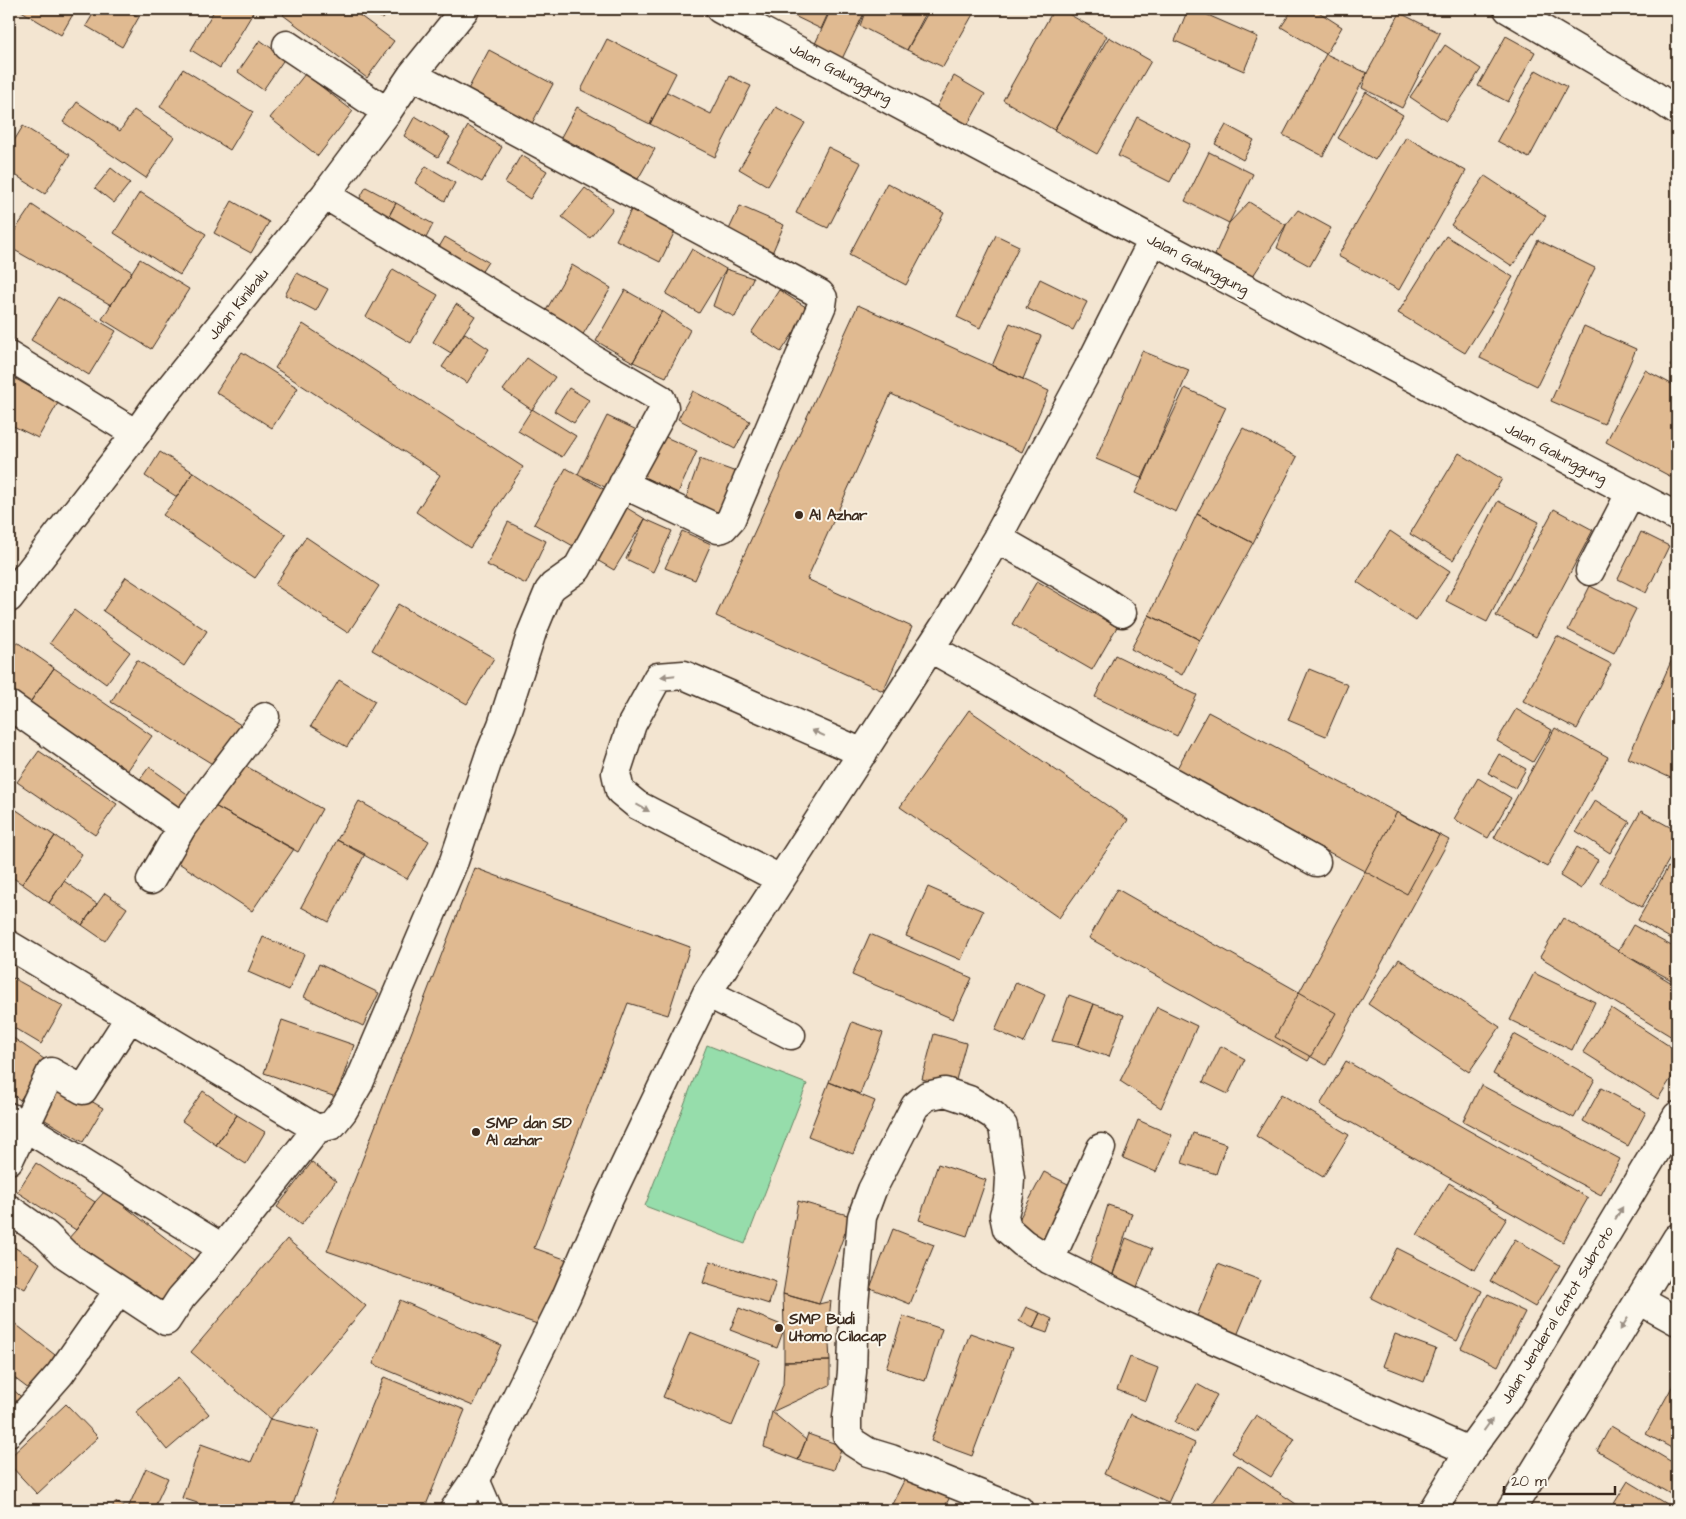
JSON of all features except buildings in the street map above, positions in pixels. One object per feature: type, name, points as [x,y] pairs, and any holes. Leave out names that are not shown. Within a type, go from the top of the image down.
[{"type":"street","name":"Jalan Kinibalu","points":[[9,598],[158,403],[326,195],[412,75],[465,9]]},
{"type":"street","name":"Jalan Galunggung","points":[[720,9],[1677,516]]},
{"type":"street","points":[[1508,9],[1646,90],[1677,111]]},
{"type":"street","points":[[287,45],[387,112]]},
{"type":"street","points":[[412,75],[820,294],[823,298],[822,305],[731,518],[723,528],[718,529],[623,484]]},
{"type":"street","points":[[9,1209],[46,1235],[66,1255],[166,1320],[181,1298],[316,1128],[332,1125],[360,1083],[454,861],[490,754],[502,725],[532,632],[549,592],[553,586],[577,569],[664,408],[662,399],[591,358],[556,333],[326,195]]},
{"type":"street","points":[[454,1510],[478,1475],[566,1297],[604,1209],[707,993],[930,648],[997,538],[1088,369],[1153,240]]},
{"type":"street","points":[[9,356],[136,434]]},
{"type":"street","points":[[1590,570],[1631,492]]},
{"type":"street","points":[[997,538],[1091,592],[1122,613]]},
{"type":"street","points":[[930,648],[1316,862]]},
{"type":"street","points":[[780,879],[637,805],[620,792],[616,773],[618,765],[632,724],[658,677],[684,675],[863,753]]},
{"type":"street","points":[[9,704],[182,827]]},
{"type":"street","points":[[151,880],[182,827],[264,717]]},
{"type":"street","points":[[9,945],[316,1128]]},
{"type":"street","points":[[707,993],[791,1035]]},
{"type":"street","points":[[9,1160],[16,1122],[51,1072],[83,1090],[130,1017]]},
{"type":"street","points":[[1019,1510],[891,1459],[868,1452],[854,1443],[847,1435],[852,1372],[854,1304],[862,1217],[872,1190],[915,1106],[927,1096],[945,1092],[969,1100],[993,1115],[1003,1126],[1010,1178],[1009,1195],[1004,1215],[1007,1230],[1023,1243],[1050,1260],[1174,1322],[1469,1451]]},
{"type":"street","name":"Jalan Jenderal Gatot Subroto","points":[[1433,1510],[1469,1451],[1507,1399],[1677,1116]]},
{"type":"street","points":[[16,1122],[222,1248]]},
{"type":"street","points":[[1050,1260],[1101,1148]]},
{"type":"street","points":[[1511,1510],[1677,1238]]},
{"type":"street","points":[[9,1432],[60,1374],[119,1290]]},
{"type":"street","points":[[1639,1300],[1677,1321]]},
{"type":"lane","points":[[478,1475],[493,1510]]},
{"type":"green space","points":[[707,1045],[807,1084],[745,1244],[645,1206]]},
{"type":"place","name":"Al Azhar","points":[[799,515]]},
{"type":"place","name":"SMP dan SD Al azhar","points":[[476,1132]]},
{"type":"place","name":"SMP Budi Utomo Cilacap","points":[[779,1328]]}]
